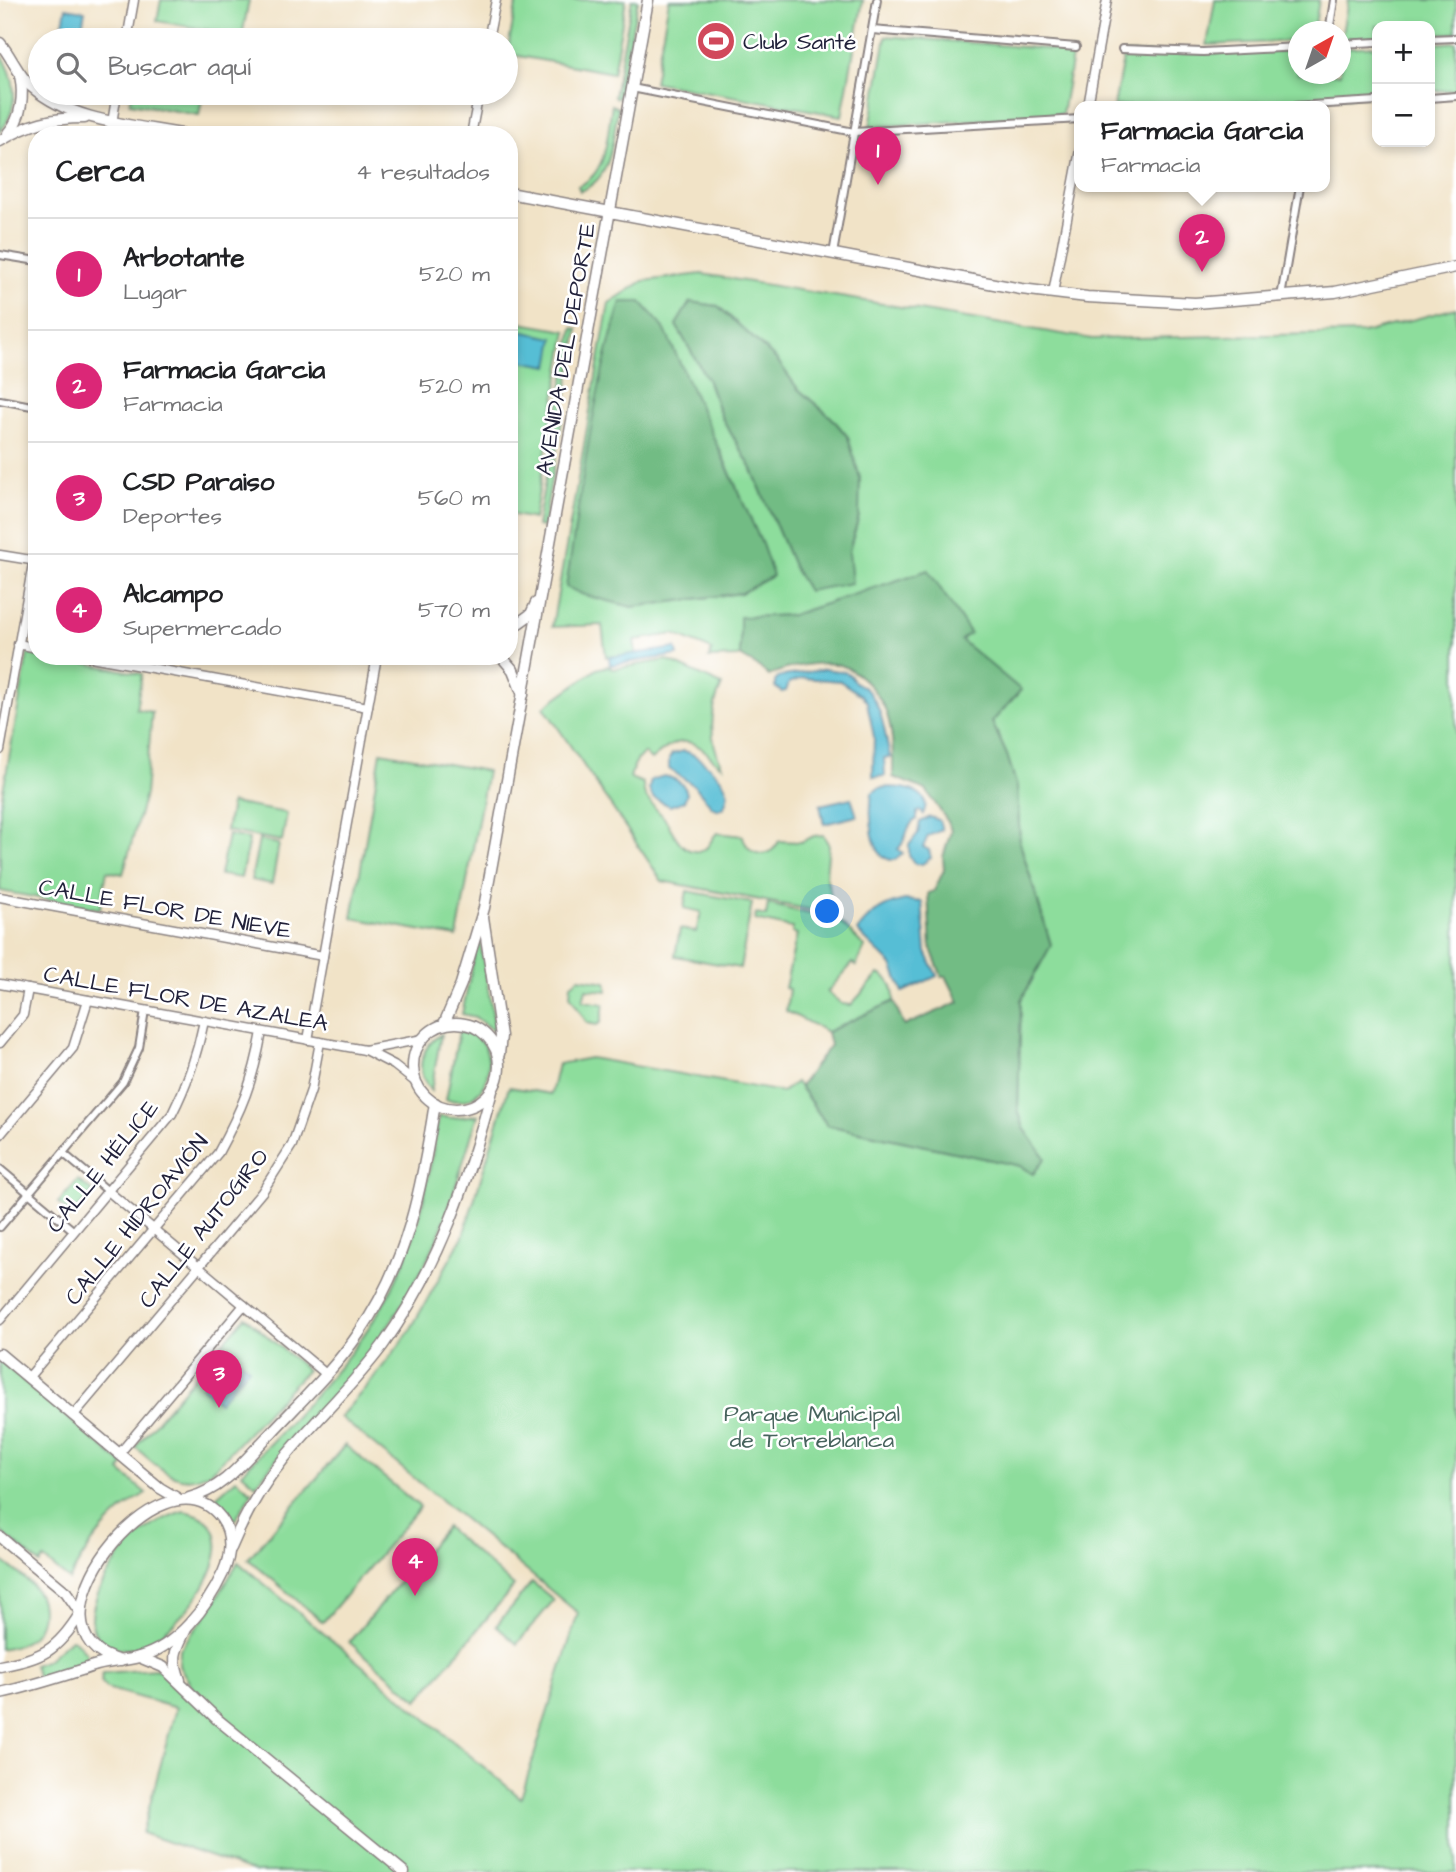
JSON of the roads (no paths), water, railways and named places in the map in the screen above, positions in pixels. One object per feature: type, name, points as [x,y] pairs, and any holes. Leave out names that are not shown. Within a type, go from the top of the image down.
[{"type":"street","points":[[129,28],[134,0]]},
{"type":"street","points":[[490,28],[496,0]]},
{"type":"street","name":"AVENIDA DEL DEPORTE","points":[[444,1024],[461,984],[483,912],[648,0]]},
{"type":"street","points":[[833,254],[877,0]]},
{"type":"street","points":[[1089,101],[1107,0]]},
{"type":"street","points":[[1331,21],[1335,0]]},
{"type":"street","points":[[872,30],[1076,47]]},
{"type":"street","points":[[1435,39],[1456,38]]},
{"type":"street","points":[[1351,43],[1372,42]]},
{"type":"street","points":[[0,43],[28,83]]},
{"type":"street","points":[[1122,49],[1203,52],[1288,48]]},
{"type":"street","points":[[0,141],[12,129],[19,116],[22,99],[19,71]]},
{"type":"street","points":[[632,89],[854,132],[1074,119]]},
{"type":"street","points":[[1435,98],[1456,96]]},
{"type":"street","points":[[1330,104],[1372,101]]},
{"type":"street","points":[[60,105],[96,118],[139,126]]},
{"type":"street","points":[[111,126],[115,105]]},
{"type":"street","points":[[473,126],[476,105]]},
{"type":"street","points":[[0,141],[23,127],[46,120],[96,118]]},
{"type":"street","points":[[1053,293],[1074,182]]},
{"type":"street","points":[[1281,296],[1299,192]]},
{"type":"street","points":[[518,195],[1053,293],[1195,303],[1335,292],[1456,267]]},
{"type":"street","points":[[0,255],[28,260]]},
{"type":"street","points":[[0,400],[28,405]]},
{"type":"street","points":[[0,555],[28,560]]},
{"type":"street","points":[[518,623],[531,614],[541,594]]},
{"type":"street","points":[[0,750],[4,699],[28,597]]},
{"type":"street","points":[[19,644],[28,646]]},
{"type":"street","points":[[135,665],[368,707]]},
{"type":"street","points":[[307,1040],[375,665]]},
{"type":"street","points":[[509,665],[523,696]]},
{"type":"street","name":"CALLE FLOR DE NIEVE","points":[[0,897],[323,956]]},
{"type":"street","name":"AVENIDA DEL DEPORTE","points":[[483,912],[501,1036],[498,1062]]},
{"type":"street","name":"CALLE FLOR DE AZALEA","points":[[0,984],[365,1050]]},
{"type":"street","points":[[0,1042],[23,1015],[28,989]]},
{"type":"street","points":[[0,1135],[73,1048],[88,1000]]},
{"type":"street","points":[[0,1227],[123,1082],[139,1048],[145,1010]]},
{"type":"street","name":"CALLE HÉLICE","points":[[0,1320],[172,1114],[194,1064],[204,1021]]},
{"type":"street","points":[[0,1693],[36,1686],[102,1664],[139,1657],[164,1646],[204,1606],[220,1581],[242,1522],[280,1463],[347,1390],[376,1353],[418,1290],[451,1224],[481,1133],[498,1075],[494,1047],[481,1031],[461,1023],[444,1024],[430,1031],[423,1039],[414,1061],[418,1084]]},
{"type":"street","name":"CALLE HIDROAVIÓN","points":[[29,1378],[218,1153],[240,1112],[254,1073],[262,1032]]},
{"type":"street","points":[[365,1050],[423,1039]]},
{"type":"street","name":"CALLE AUTOGIRO","points":[[74,1416],[262,1192],[292,1144],[311,1090],[320,1042]]},
{"type":"street","points":[[365,1050],[394,1065],[418,1084],[425,1095],[435,1103],[448,1108],[474,1105],[485,1098],[493,1087]]},
{"type":"street","points":[[0,1667],[31,1660],[49,1651],[66,1636],[80,1613],[90,1580],[113,1544],[139,1519],[167,1501],[212,1491],[232,1474],[326,1374],[359,1334],[399,1260],[413,1220],[423,1179],[435,1103]]},
{"type":"street","points":[[63,1153],[326,1374]]},
{"type":"street","points":[[0,1169],[74,1231]]},
{"type":"street","points":[[119,1454],[244,1305]]},
{"type":"street","points":[[0,1354],[160,1488],[177,1499]]},
{"type":"street","points":[[189,1498],[204,1503],[222,1518],[227,1529],[230,1552]]},
{"type":"street","points":[[0,1537],[66,1592],[80,1613],[81,1625],[91,1646],[99,1653],[121,1661]]},
{"type":"street","points":[[181,1684],[174,1663],[176,1650],[189,1623]]},
{"type":"street","points":[[139,1657],[163,1667],[217,1719],[404,1872]]},
{"type":"water","points":[[66,8],[85,11],[82,28],[62,28]]},
{"type":"water","points":[[518,331],[554,338],[549,366],[518,361]]},
{"type":"water","points":[[676,648],[678,655],[610,665],[609,657]]},
{"type":"water","points":[[826,669],[848,674],[873,697],[883,722],[890,757],[884,758],[885,776],[873,777],[874,737],[867,702],[862,696],[840,681],[803,678],[789,683],[786,691],[782,692],[775,687],[778,677]]},
{"type":"water","points":[[684,751],[702,761],[725,784],[728,792],[724,807],[718,810],[712,807],[695,786],[669,769],[672,754]]},
{"type":"water","points":[[664,776],[684,787],[687,794],[684,801],[670,806],[653,798],[649,789],[651,780]]},
{"type":"water","points":[[879,788],[912,790],[924,799],[926,805],[923,814],[917,812],[917,819],[910,825],[898,849],[903,854],[895,860],[880,853],[873,834],[872,793]]},
{"type":"water","points":[[851,798],[857,816],[824,824],[820,805]]},
{"type":"water","points":[[930,817],[939,820],[942,830],[928,836],[923,847],[929,850],[931,858],[922,864],[915,864],[909,856],[909,845],[918,833],[920,822]]},
{"type":"water","points":[[905,900],[922,902],[926,952],[937,976],[903,992],[892,965],[857,931],[878,911]]},
{"type":"water","points":[[231,1353],[249,1368],[219,1402],[202,1387]]},
{"type":"place","name":"Club Santé","points":[[716,41]]},
{"type":"place","name":"Arbotante","points":[[878,185]]},
{"type":"place","name":"Farmacia Garcia","points":[[1202,272]]},
{"type":"place","name":"CSD Paraiso","points":[[219,1408]]},
{"type":"place","name":"Alcampo","points":[[415,1596]]},
{"type":"park label","name":"Parque Municipal de Torreblanca","points":[[812,1426]]}]
